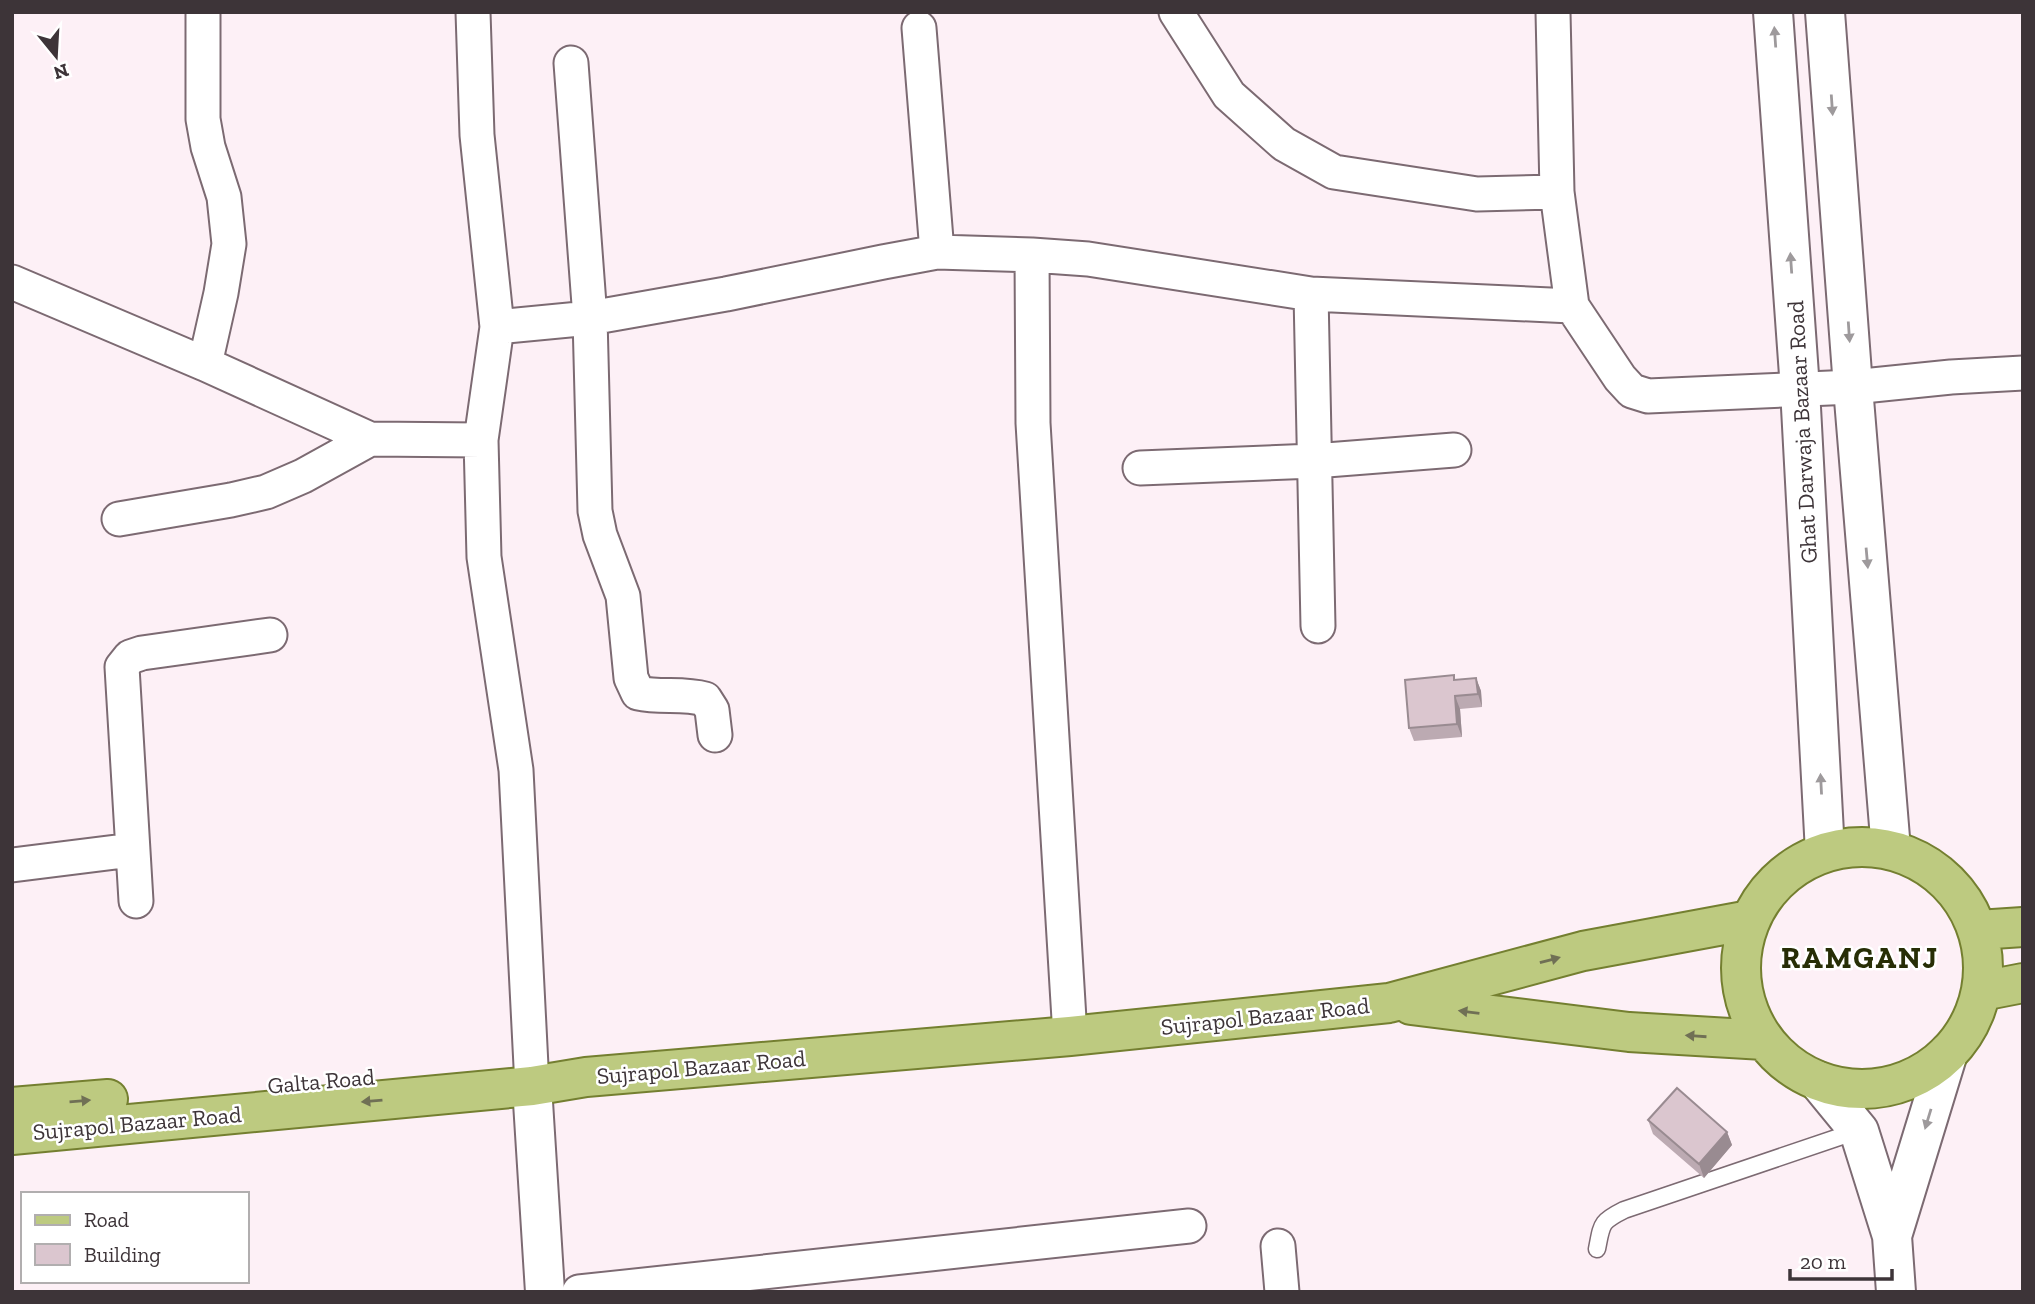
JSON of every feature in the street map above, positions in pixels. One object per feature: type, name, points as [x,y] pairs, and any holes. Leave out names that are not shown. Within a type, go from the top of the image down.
[{"type":"main road","points":[[1891,850],[1920,861],[1945,879],[1965,902],[1978,930],[1982,991],[1975,1014],[1948,1053],[1907,1081],[1862,1089],[1818,1082],[1788,1064],[1764,1040],[1748,1010],[1740,977],[1742,942],[1750,920],[1768,890],[1793,867],[1825,852],[1891,850]]},
{"type":"main road","name":"Sujrapol Bazaar Road","points":[[12,1135],[531,1075],[586,1077],[1070,1036],[1389,1003],[1583,951],[1750,920]]},
{"type":"main road","points":[[1978,930],[2023,927]]},
{"type":"main road","points":[[1982,991],[2023,983]]},
{"type":"main road","name":"Sujrapol Bazaar Road","points":[[1389,1003],[1629,1031],[1764,1040]]},
{"type":"main road","name":"Galta Road","points":[[12,1107],[531,1075]]},
{"type":"street","points":[[203,12],[203,119],[208,147],[224,197],[229,244],[205,364]]},
{"type":"street","points":[[473,12],[477,135],[497,327],[481,440],[484,557],[516,770],[545,1292]]},
{"type":"street","points":[[1176,12],[1229,96],[1284,144],[1334,172],[1477,194],[1557,192]]},
{"type":"street","points":[[1553,12],[1557,192],[1572,306],[1620,378],[1632,391],[1648,396],[1853,387],[2023,373]]},
{"type":"street","name":"Ghat Darwaja Bazaar Road","points":[[1773,12],[1800,389],[1825,852]]},
{"type":"street","points":[[1825,12],[1891,850]]},
{"type":"street","points":[[919,28],[937,252]]},
{"type":"street","points":[[571,63],[590,318],[595,511],[600,535],[623,596],[631,678],[638,693],[705,699],[712,710],[715,735]]},
{"type":"street","points":[[497,327],[590,318],[937,252],[1088,259],[1311,294],[1572,306]]},
{"type":"street","points":[[1032,255],[1033,423],[1070,1036]]},
{"type":"street","points":[[12,282],[205,364],[370,439],[481,440]]},
{"type":"street","points":[[1311,294],[1318,626]]},
{"type":"street","points":[[119,519],[266,492],[303,476],[370,439]]},
{"type":"street","points":[[1140,468],[1314,461],[1454,450]]},
{"type":"street","points":[[136,901],[122,667],[130,657],[142,653],[270,635]]},
{"type":"street","points":[[12,865],[132,850]]},
{"type":"street","points":[[1892,1236],[1948,1053]]},
{"type":"street","points":[[1818,1082],[1859,1131],[1892,1236],[1896,1292]]},
{"type":"street","points":[[579,1292],[1189,1226]]},
{"type":"street","points":[[1278,1246],[1282,1292]]},
{"type":"lane","points":[[1597,1249],[1601,1228],[1606,1219],[1624,1210],[1859,1131]]},
{"type":"building","points":[[1454,675],[1454,680],[1476,678],[1478,694],[1455,696],[1457,724],[1409,728],[1405,680]]},
{"type":"building","points":[[1677,1088],[1727,1132],[1699,1164],[1648,1120]]},
{"type":"district","name":"RAMGANJ","points":[[1860,958]]}]
